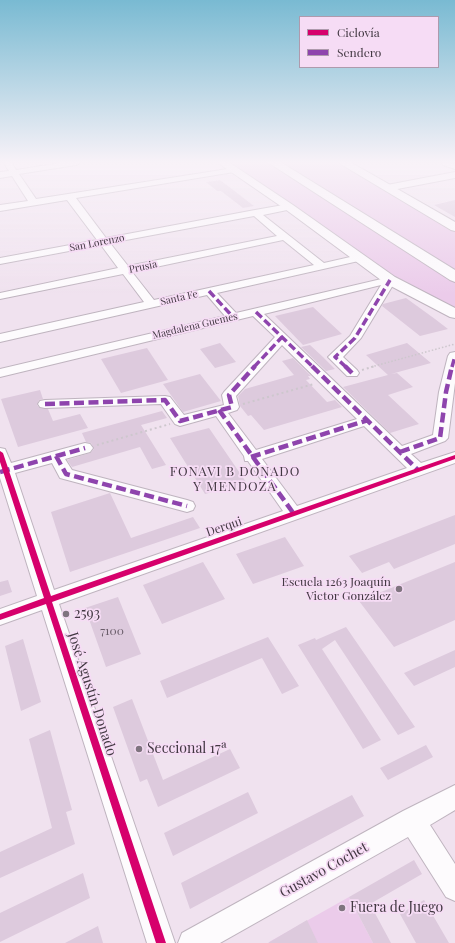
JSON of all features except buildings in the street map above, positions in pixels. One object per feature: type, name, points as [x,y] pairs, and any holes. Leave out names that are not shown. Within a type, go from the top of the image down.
[{"type":"highway","points":[[350,207],[455,277]]},
{"type":"main road","points":[[289,207],[390,280],[455,314]]},
{"type":"main road","points":[[420,207],[455,227]]},
{"type":"street","points":[[78,207],[151,304]]},
{"type":"street","name":"San Lorenzo","points":[[0,261],[289,207]]},
{"type":"street","points":[[255,213],[322,266]]},
{"type":"street","name":"Prusia","points":[[0,296],[285,237]]},
{"type":"street","name":"Santa Fe","points":[[0,338],[359,258]]},
{"type":"street","points":[[352,373],[336,357],[355,338],[390,280]]},
{"type":"street","name":"Magdalena Guemes","points":[[0,373],[390,280]]},
{"type":"street","points":[[209,291],[233,317]]},
{"type":"street","points":[[256,312],[418,470]]},
{"type":"street","points":[[45,404],[165,400],[180,421],[232,407],[229,395],[282,337]]},
{"type":"street","points":[[400,452],[440,438],[446,392],[455,356]]},
{"type":"street","points":[[219,410],[251,457],[294,514]]},
{"type":"street","points":[[251,457],[368,420]]},
{"type":"street","points":[[2,465],[56,456],[85,448]]},
{"type":"street","points":[[56,456],[66,474],[187,506]]},
{"type":"street","name":"Derqui","points":[[0,617],[455,457]]},
{"type":"street","name":"José Agustín Donado","points":[[2,465],[161,943]]},
{"type":"street","name":"Gustavo Cochet","points":[[192,943],[455,796]]},
{"type":"street","points":[[412,820],[455,888]]},
{"type":"path","points":[[85,448],[180,421]]},
{"type":"shaded area","points":[[286,207],[420,207],[455,227],[455,314],[390,280]]},
{"type":"shaded area","name":"Fuera de Juego","points":[[349,897],[373,943],[269,942]]},
{"type":"marked path","points":[[352,373],[335,357],[355,338],[390,280]]},
{"type":"marked path","points":[[209,291],[233,317]]},
{"type":"marked path","points":[[256,312],[418,470]]},
{"type":"marked path","points":[[45,404],[165,400],[180,421],[232,407],[229,395],[282,337]]},
{"type":"marked path","points":[[400,452],[440,438],[446,392],[455,356]]},
{"type":"marked path","points":[[219,410],[294,514]]},
{"type":"marked path","points":[[251,457],[368,420]]},
{"type":"marked path","points":[[0,472],[85,448]]},
{"type":"marked path","points":[[56,456],[66,474],[187,506]]},
{"type":"cycle path","points":[[0,453],[161,943]]},
{"type":"cycle path","points":[[0,617],[455,457]]},
{"type":"place","name":"Escuela 1263 Joaquín Victor González","points":[[399,589]]},
{"type":"place","name":"2593","points":[[66,614]]},
{"type":"place","name":"Seccional 17ª","points":[[139,749]]},
{"type":"place","name":"Fuera de Juego","points":[[342,908]]},
{"type":"district","name":"FONAVI B DONADO Y MENDOZA","points":[[235,480]]}]
